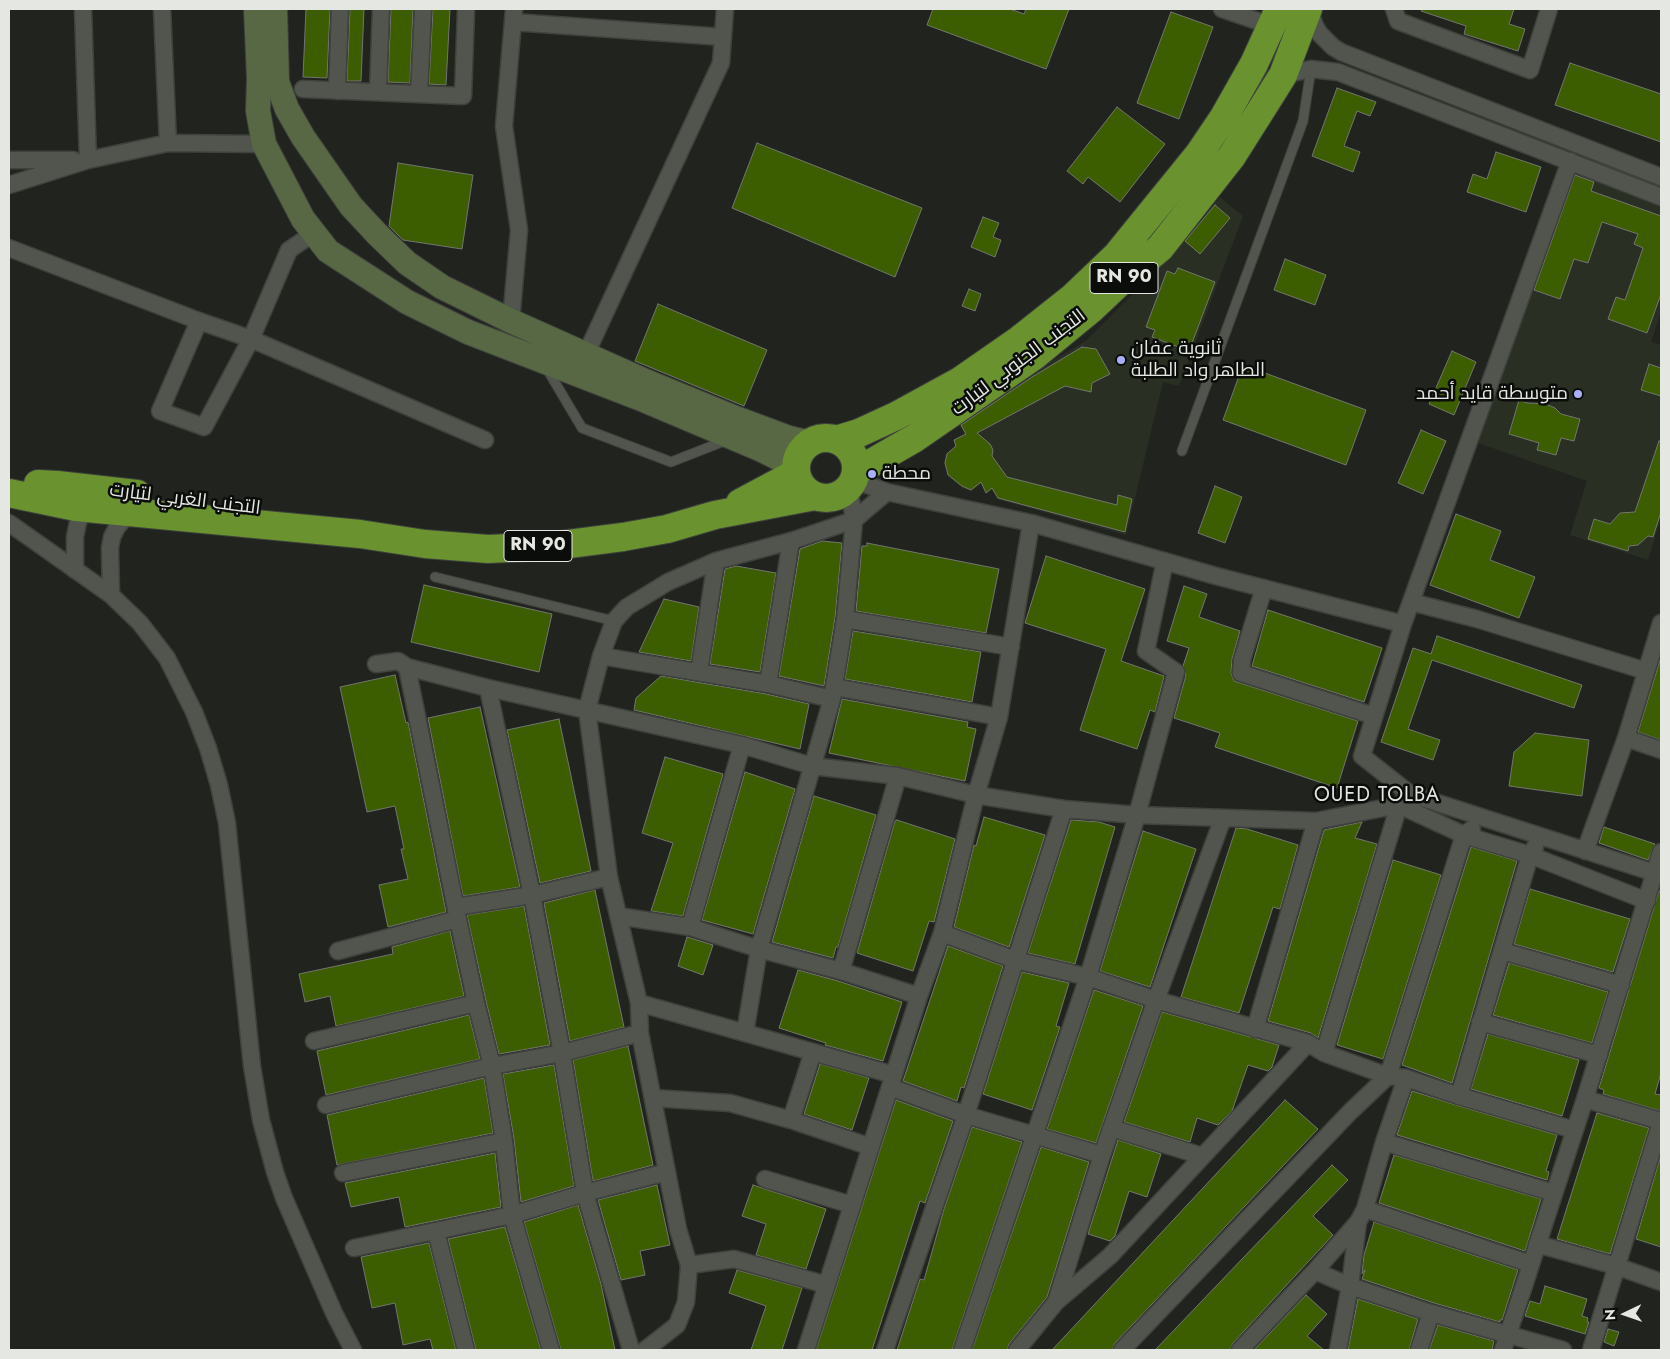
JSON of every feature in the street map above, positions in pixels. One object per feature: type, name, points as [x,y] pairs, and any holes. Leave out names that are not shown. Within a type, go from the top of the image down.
[{"type":"highway","name":"التجنب الجنوبي لتيارت","points":[[853,480],[868,465],[915,438],[1034,356],[1090,310],[1160,248],[1232,156],[1283,75],[1309,9]]},
{"type":"highway","name":"التجنب الجنوبي لتيارت","points":[[836,440],[859,433],[896,416],[960,381],[1019,340],[1064,304],[1117,255],[1200,154],[1224,117],[1254,64],[1276,17]]},
{"type":"highway","points":[[818,439],[836,440],[843,444],[853,456],[853,480],[842,494],[824,499],[815,496],[802,487],[796,470],[798,457],[803,449],[818,439]]},
{"type":"highway","name":"التجنب الغربي لتيارت","points":[[715,515],[796,470]]},
{"type":"highway","name":"التجنب الغربي لتيارت","points":[[9,484],[57,485],[134,512],[360,534],[425,544],[488,549],[553,546],[623,536],[666,529],[715,515],[815,496]]},
{"type":"highway","name":"التجنب الغربي لتيارت","points":[[9,493],[275,512],[360,534]]},
{"type":"street","points":[[83,9],[88,160]]},
{"type":"street","points":[[162,9],[168,143]]},
{"type":"street","points":[[256,9],[260,79],[258,111],[264,144],[303,219],[328,250],[407,302],[468,332],[638,398],[733,438],[796,470]]},
{"type":"street","points":[[274,9],[277,82],[287,109],[303,137],[351,206],[407,263],[442,287],[511,321],[738,419],[789,438],[810,443]]},
{"type":"street","points":[[337,91],[340,9]]},
{"type":"street","points":[[378,92],[381,9]]},
{"type":"street","points":[[419,94],[423,9]]},
{"type":"street","points":[[303,90],[462,96],[466,9]]},
{"type":"street","points":[[586,354],[720,63],[725,9]]},
{"type":"street","points":[[1222,9],[1276,17]]},
{"type":"street","points":[[1309,9],[1320,34],[1333,47],[1342,52],[1661,177]]},
{"type":"street","points":[[1394,9],[1398,20],[1530,70],[1550,9]]},
{"type":"street","points":[[511,321],[519,230],[504,126],[514,16],[723,37]]},
{"type":"street","points":[[1283,75],[1311,69],[1347,74],[1661,197]]},
{"type":"street","points":[[10,181],[88,160],[168,143],[264,144]]},
{"type":"street","points":[[9,160],[88,160]]},
{"type":"street","points":[[1570,161],[1411,602],[1362,756],[1405,799],[1464,835],[1530,855],[1647,901]]},
{"type":"street","points":[[199,321],[160,411],[204,427],[251,339],[289,250],[314,233]]},
{"type":"street","points":[[9,248],[251,339],[485,440]]},
{"type":"street","points":[[745,1033],[759,949],[833,693],[845,619],[854,520],[853,480],[887,492],[1032,523],[1165,562],[1404,624]]},
{"type":"street","points":[[645,1350],[677,1325],[686,1302],[688,1265],[678,1229],[640,1033],[639,1003],[609,876],[587,710],[601,656],[614,622],[627,607],[668,582],[716,561],[791,541],[854,520],[887,492]]},
{"type":"street","points":[[75,570],[74,537],[78,522],[91,498]]},
{"type":"street","points":[[111,594],[110,548],[112,537],[124,519],[134,512]]},
{"type":"street","points":[[9,523],[111,594],[140,623],[167,658],[194,712],[208,748],[219,785],[226,824],[252,1066],[261,1120],[272,1163],[284,1198],[334,1313],[353,1350]]},
{"type":"street","points":[[806,1350],[919,996],[942,933],[976,795],[999,717],[1032,523]]},
{"type":"street","points":[[768,684],[791,541]]},
{"type":"street","points":[[699,672],[716,561]]},
{"type":"street","points":[[962,1350],[1088,977],[1137,815],[1176,672],[1146,651],[1165,562]]},
{"type":"street","points":[[1264,588],[1242,660],[1241,673],[1374,716]]},
{"type":"street","points":[[1411,602],[1477,619],[1646,671]]},
{"type":"street","points":[[845,619],[1011,647]]},
{"type":"street","points":[[1585,851],[1626,738],[1661,624]]},
{"type":"street","points":[[601,656],[768,684],[999,717]]},
{"type":"street","points":[[376,664],[398,661],[408,667],[488,688],[742,745],[812,766],[898,776],[976,795],[1064,809],[1137,815],[1316,821],[1405,799],[1486,819],[1658,874]]},
{"type":"street","points":[[408,667],[457,913],[476,1003],[492,1066],[504,1141],[512,1215],[551,1350]]},
{"type":"street","points":[[488,688],[532,895],[562,1053],[585,1193],[631,1350]]},
{"type":"street","points":[[1626,738],[1661,750]]},
{"type":"street","points":[[690,928],[742,745]]},
{"type":"street","points":[[841,971],[898,776]]},
{"type":"street","points":[[1324,1053],[1405,799]]},
{"type":"street","points":[[885,1350],[966,1115],[1064,809]]},
{"type":"street","points":[[1056,1302],[1111,1128],[1223,818]]},
{"type":"street","points":[[1128,1348],[1351,1111],[1388,1076],[1464,835],[1486,819]]},
{"type":"street","points":[[1255,1029],[1316,821]]},
{"type":"street","points":[[1459,1096],[1530,855],[1541,836]]},
{"type":"street","points":[[1505,1343],[1585,1099],[1647,901],[1658,874],[1661,852]]},
{"type":"street","points":[[338,951],[457,913],[609,876]]},
{"type":"street","points":[[618,916],[690,928],[841,971],[919,996]]},
{"type":"street","points":[[942,933],[1015,960],[1088,977],[1156,1000],[1308,1043],[1324,1053],[1388,1076],[1406,1078],[1459,1096],[1574,1130]]},
{"type":"street","points":[[1502,950],[1620,985]]},
{"type":"street","points":[[314,1041],[476,1003]]},
{"type":"street","points":[[639,1003],[813,1052],[892,1081],[966,1115],[1102,1155]]},
{"type":"street","points":[[1480,1022],[1599,1055]]},
{"type":"street","points":[[326,1105],[492,1066],[562,1053],[640,1033]]},
{"type":"street","points":[[1017,1350],[1056,1302],[1110,1256],[1308,1043]]},
{"type":"street","points":[[791,1120],[813,1052]]},
{"type":"street","points":[[1338,1350],[1361,1216],[1406,1078]]},
{"type":"street","points":[[653,1098],[730,1103],[791,1120],[871,1147]]},
{"type":"street","points":[[1585,1099],[1661,1121],[1590,1350]]},
{"type":"street","points":[[1111,1128],[1202,1156]]},
{"type":"street","points":[[343,1173],[504,1141]]},
{"type":"street","points":[[1384,1142],[1554,1192]]},
{"type":"street","points":[[354,1248],[512,1215],[585,1193],[667,1172]]},
{"type":"street","points":[[765,1179],[852,1205]]},
{"type":"street","points":[[1361,1216],[1531,1264]]},
{"type":"street","points":[[1240,1350],[1315,1271],[1361,1216]]},
{"type":"street","points":[[436,1231],[466,1350]]},
{"type":"street","points":[[1538,1244],[1616,1266],[1661,1282]]},
{"type":"street","points":[[688,1265],[734,1259],[827,1285]]},
{"type":"street","points":[[1315,1271],[1350,1286],[1431,1313],[1505,1343],[1563,1350]]},
{"type":"street","points":[[1419,1350],[1431,1313]]},
{"type":"lane","points":[[1182,451],[1303,121],[1311,69]]},
{"type":"lane","points":[[543,362],[582,428],[671,462],[733,438]]},
{"type":"lane","points":[[435,577],[614,622]]},
{"type":"shaded area","name":"متوسطة قايد أحمد","points":[[1573,171],[1661,201],[1661,312],[1651,342],[1661,345],[1661,518],[1648,560],[1570,535],[1587,481],[1478,443]]},
{"type":"shaded area","name":"ثانوية عفان الطاهر واد الطلبة","points":[[1220,197],[1243,216],[1179,386],[1163,382],[1126,535],[997,499],[992,490],[986,494],[981,484],[971,491],[962,488],[955,482],[948,475],[944,463],[946,453],[955,446],[953,440],[965,434],[956,420],[1087,340],[1148,279]]},
{"type":"building","points":[[306,9],[330,9],[327,78],[303,77]]},
{"type":"building","points":[[350,9],[364,9],[361,81],[347,81]]},
{"type":"building","points":[[391,9],[413,9],[410,83],[388,82]]},
{"type":"building","points":[[433,9],[450,9],[446,85],[429,84]]},
{"type":"building","points":[[933,9],[1010,9],[1024,14],[1026,9],[1069,9],[1046,69],[927,25]]},
{"type":"building","points":[[1422,9],[1514,9],[1509,24],[1525,29],[1518,51],[1464,34],[1466,26],[1421,11]]},
{"type":"building","points":[[1171,12],[1213,27],[1179,119],[1137,103]]},
{"type":"building","points":[[1570,63],[1661,94],[1661,142],[1555,105]]},
{"type":"building","points":[[1337,88],[1376,102],[1370,116],[1357,111],[1344,146],[1360,152],[1353,172],[1312,156]]},
{"type":"building","points":[[1117,107],[1165,144],[1120,202],[1088,177],[1083,184],[1067,171]]},
{"type":"building","points":[[757,143],[922,208],[895,277],[732,208]]},
{"type":"building","points":[[1496,152],[1541,167],[1526,212],[1467,192],[1473,174],[1487,179]]},
{"type":"building","points":[[398,163],[473,175],[462,249],[403,240],[389,226]]},
{"type":"building","points":[[1575,175],[1594,182],[1591,191],[1661,216],[1661,294],[1647,333],[1608,319],[1616,297],[1625,300],[1643,248],[1634,244],[1638,234],[1602,222],[1588,263],[1574,259],[1560,299],[1534,290]]},
{"type":"building","points":[[1215,205],[1230,218],[1200,254],[1185,241]]},
{"type":"building","points":[[983,217],[999,223],[993,237],[1001,240],[995,257],[971,247]]},
{"type":"building","points":[[1285,259],[1326,275],[1315,305],[1274,290]]},
{"type":"building","points":[[1178,268],[1215,282],[1189,351],[1152,337],[1155,330],[1146,327],[1167,271],[1175,274]]},
{"type":"building","points":[[969,289],[981,294],[975,311],[962,306]]},
{"type":"building","points":[[658,304],[767,350],[744,406],[635,361]]},
{"type":"building","points":[[1082,347],[1096,349],[1110,374],[1092,383],[1091,392],[1065,386],[977,433],[990,444],[993,450],[992,456],[1007,477],[1117,505],[1118,495],[1132,499],[1125,532],[998,498],[992,488],[986,493],[981,482],[971,490],[962,486],[948,475],[945,463],[947,454],[956,446],[954,440],[966,434],[961,425],[1032,377]]},
{"type":"building","points":[[1452,351],[1476,362],[1454,415],[1429,404]]},
{"type":"building","points":[[1649,364],[1661,368],[1661,396],[1641,390]]},
{"type":"building","points":[[1243,365],[1366,410],[1346,465],[1223,420]]},
{"type":"building","points":[[1519,400],[1527,403],[1546,404],[1555,408],[1561,414],[1580,419],[1574,441],[1561,438],[1556,455],[1537,450],[1539,443],[1509,434]]},
{"type":"building","points":[[1421,430],[1446,441],[1423,494],[1398,483]]},
{"type":"building","points":[[1659,441],[1661,442],[1661,512],[1653,537],[1648,536],[1638,545],[1629,546],[1628,551],[1588,539],[1594,519],[1610,524],[1620,513],[1635,512]]},
{"type":"building","points":[[1215,486],[1242,497],[1225,543],[1198,533]]},
{"type":"building","points":[[1456,514],[1501,531],[1490,560],[1535,577],[1519,618],[1430,585]]},
{"type":"building","points":[[822,541],[842,543],[835,618],[824,686],[779,676],[800,549]]},
{"type":"building","points":[[867,543],[999,569],[986,633],[856,611],[862,546],[867,546]]},
{"type":"building","points":[[1046,556],[1145,589],[1121,661],[1164,676],[1155,712],[1150,710],[1137,749],[1080,730],[1106,649],[1025,623]]},
{"type":"building","points":[[736,566],[776,573],[760,672],[710,664],[725,569]]},
{"type":"building","points":[[424,585],[552,614],[539,672],[411,642]]},
{"type":"building","points":[[1184,586],[1207,594],[1199,617],[1240,631],[1232,659],[1231,673],[1234,681],[1358,721],[1337,788],[1215,747],[1220,733],[1174,718],[1186,675],[1183,666],[1189,648],[1167,641]]},
{"type":"building","points":[[664,599],[699,607],[691,661],[639,652]]},
{"type":"building","points":[[1268,610],[1382,648],[1364,702],[1252,666]]},
{"type":"building","points":[[853,631],[981,652],[972,702],[845,679]]},
{"type":"building","points":[[1437,636],[1582,685],[1574,708],[1432,660],[1408,729],[1440,740],[1433,760],[1381,742],[1413,648],[1431,654]]},
{"type":"building","points":[[1661,657],[1661,740],[1638,732]]},
{"type":"building","points":[[395,675],[406,723],[408,722],[446,912],[388,927],[379,885],[408,879],[401,849],[404,849],[395,806],[367,812],[340,687]]},
{"type":"building","points":[[661,676],[766,694],[809,704],[800,749],[634,710],[636,698]]},
{"type":"building","points":[[842,699],[968,722],[967,727],[976,729],[965,781],[829,753]]},
{"type":"building","points":[[480,707],[520,887],[463,896],[428,718]]},
{"type":"building","points":[[559,719],[591,871],[540,883],[507,730]]},
{"type":"building","points":[[1535,733],[1589,740],[1582,796],[1509,786],[1514,752]]},
{"type":"building","points":[[665,757],[723,774],[683,916],[651,911],[673,843],[642,833]]},
{"type":"building","points":[[745,772],[795,789],[753,934],[702,920]]},
{"type":"building","points":[[814,796],[876,815],[838,947],[836,947],[833,958],[772,942]]},
{"type":"building","points":[[984,817],[1045,835],[1009,947],[954,927],[974,845],[976,846]]},
{"type":"building","points":[[897,820],[955,839],[934,922],[929,921],[913,971],[857,953],[895,821]]},
{"type":"building","points":[[1071,820],[1099,822],[1115,827],[1075,964],[1028,953]]},
{"type":"building","points":[[1362,822],[1355,838],[1377,844],[1318,1038],[1311,1033],[1268,1021],[1324,830]]},
{"type":"building","points":[[1604,827],[1655,844],[1648,860],[1599,843]]},
{"type":"building","points":[[1236,828],[1247,829],[1298,845],[1280,909],[1273,907],[1239,1013],[1181,997]]},
{"type":"building","points":[[1143,831],[1196,849],[1150,987],[1100,971]]},
{"type":"building","points":[[1471,847],[1517,861],[1452,1083],[1402,1065]]},
{"type":"building","points":[[1393,860],[1441,875],[1383,1059],[1337,1045]]},
{"type":"building","points":[[1530,889],[1630,919],[1613,972],[1514,944]]},
{"type":"building","points":[[595,890],[624,1027],[570,1041],[544,903]]},
{"type":"building","points":[[1659,891],[1661,891],[1661,1073],[1655,1094],[1661,1095],[1661,1111],[1603,1094],[1604,1090],[1599,1088]]},
{"type":"building","points":[[524,906],[550,1045],[499,1054],[467,915]]},
{"type":"building","points":[[450,931],[464,996],[336,1026],[330,996],[305,1002],[299,974],[393,954],[392,947]]},
{"type":"building","points":[[687,937],[713,945],[703,975],[678,966]]},
{"type":"building","points":[[948,946],[1003,966],[964,1088],[961,1087],[957,1101],[903,1081]]},
{"type":"building","points":[[1509,963],[1608,992],[1592,1043],[1493,1015]]},
{"type":"building","points":[[798,970],[902,1002],[883,1061],[825,1045],[826,1043],[779,1028]]},
{"type":"building","points":[[1022,972],[1069,983],[1056,1026],[1060,1027],[1032,1110],[983,1094]]},
{"type":"building","points":[[1094,990],[1143,1006],[1096,1143],[1047,1129]]},
{"type":"building","points":[[1162,1012],[1279,1045],[1272,1067],[1268,1071],[1248,1065],[1232,1111],[1218,1125],[1197,1118],[1190,1142],[1124,1122]]},
{"type":"building","points":[[469,1015],[480,1059],[326,1095],[317,1051]]},
{"type":"building","points":[[1488,1034],[1579,1060],[1562,1116],[1471,1089]]},
{"type":"building","points":[[628,1046],[653,1165],[593,1181],[573,1060]]},
{"type":"building","points":[[820,1064],[869,1078],[852,1130],[804,1114]]},
{"type":"building","points":[[554,1065],[574,1186],[521,1202],[514,1139],[503,1074]]},
{"type":"building","points":[[484,1078],[493,1133],[337,1165],[327,1115]]},
{"type":"building","points":[[1412,1091],[1557,1135],[1546,1171],[1549,1172],[1547,1180],[1397,1135]]},
{"type":"building","points":[[896,1100],[953,1121],[925,1203],[920,1201],[872,1350],[816,1350]]},
{"type":"building","points":[[1285,1100],[1318,1129],[1115,1343],[1112,1350],[1052,1350]]},
{"type":"building","points":[[1597,1113],[1649,1128],[1610,1254],[1557,1239]]},
{"type":"building","points":[[972,1127],[1022,1142],[952,1350],[897,1350],[920,1279],[924,1280],[944,1209]]},
{"type":"building","points":[[1118,1140],[1161,1154],[1147,1197],[1129,1191],[1115,1236],[1110,1241],[1088,1234]]},
{"type":"building","points":[[1041,1147],[1089,1162],[1047,1297],[1009,1344],[1007,1350],[972,1350]]},
{"type":"building","points":[[495,1153],[501,1207],[405,1227],[399,1197],[351,1207],[345,1183]]},
{"type":"building","points":[[1394,1155],[1541,1199],[1525,1251],[1379,1203]]},
{"type":"building","points":[[1661,1155],[1661,1247],[1636,1239]]},
{"type":"building","points":[[1332,1165],[1348,1180],[1313,1216],[1333,1235],[1233,1343],[1230,1350],[1155,1350]]},
{"type":"building","points":[[657,1185],[670,1245],[640,1251],[645,1275],[621,1280],[598,1200]]},
{"type":"building","points":[[753,1185],[826,1209],[806,1269],[756,1255],[766,1224],[742,1216]]},
{"type":"building","points":[[578,1205],[601,1284],[615,1350],[561,1350],[524,1222]]},
{"type":"building","points":[[1374,1222],[1518,1270],[1502,1320],[1500,1322],[1434,1303],[1362,1279],[1365,1270],[1362,1274],[1364,1255]]},
{"type":"building","points":[[505,1227],[541,1350],[476,1350],[448,1239]]},
{"type":"building","points":[[429,1243],[456,1350],[433,1350],[430,1339],[403,1345],[395,1303],[372,1308],[361,1257]]},
{"type":"building","points":[[737,1270],[802,1288],[782,1350],[751,1350],[766,1306],[729,1293]]},
{"type":"building","points":[[1545,1286],[1587,1299],[1582,1316],[1588,1318],[1587,1322],[1589,1322],[1585,1334],[1525,1316],[1530,1301],[1540,1304]]},
{"type":"building","points":[[1306,1295],[1327,1314],[1307,1336],[1324,1350],[1254,1350]]},
{"type":"building","points":[[1358,1299],[1418,1319],[1409,1350],[1348,1350]]},
{"type":"building","points":[[1438,1325],[1494,1341],[1492,1350],[1429,1350]]},
{"type":"building","points":[[1608,1329],[1619,1332],[1614,1346],[1604,1342]]},
{"type":"place","name":"ثانوية عفان الطاهر واد الطلبة","points":[[1121,360]]},
{"type":"place","name":"متوسطة قايد أحمد","points":[[1578,394]]},
{"type":"place","name":"محطة","points":[[872,474]]},
{"type":"district","name":"OUED TOLBA","points":[[1377,796]]}]
